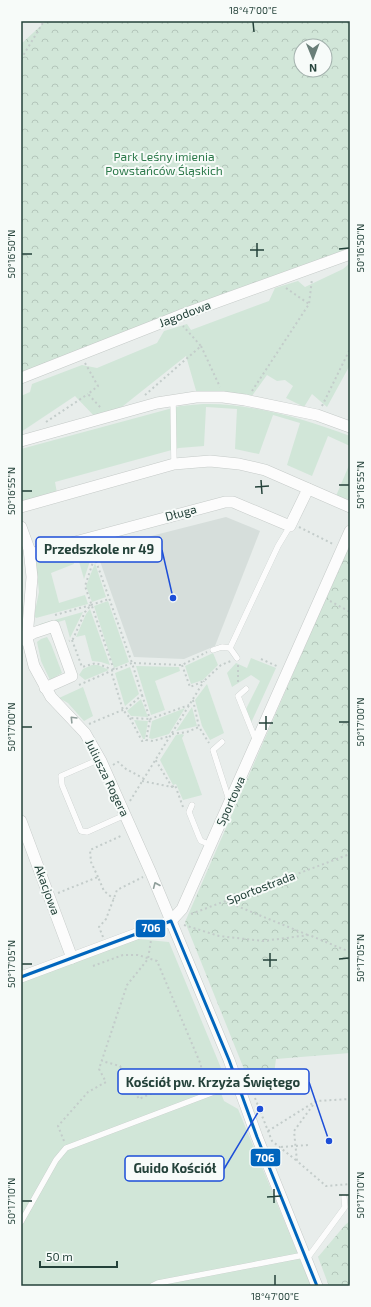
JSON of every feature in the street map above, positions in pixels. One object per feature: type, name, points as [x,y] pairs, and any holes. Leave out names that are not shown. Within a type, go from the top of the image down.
[{"type":"street","name":"Jagodowa","points":[[21,378],[176,317],[350,254]]},
{"type":"street","points":[[21,441],[173,399],[196,397],[232,398],[245,400],[317,415],[350,427]]},
{"type":"street","points":[[21,507],[174,464],[210,461],[239,464],[265,470],[350,507]]},
{"type":"street","points":[[290,525],[308,489]]},
{"type":"street","name":"Długa","points":[[30,554],[225,502],[233,502],[290,525]]},
{"type":"street","name":"Juliusza Rogera","points":[[21,527],[30,554],[32,591],[24,639],[34,666],[45,688],[81,728],[103,764],[151,873],[238,1083],[257,1137],[317,1286]]},
{"type":"street","name":"Sportowa","points":[[171,921],[182,909],[350,531]]},
{"type":"street","points":[[24,639],[33,633],[54,626],[72,676],[45,688]]},
{"type":"street","name":"Akacjowa","points":[[21,822],[72,958]]},
{"type":"street","points":[[21,977],[171,921]]},
{"type":"lane","points":[[173,399],[174,464]]},
{"type":"lane","points":[[230,648],[278,546],[290,525]]},
{"type":"lane","points":[[213,650],[222,647],[230,648],[237,658]]},
{"type":"lane","points":[[246,688],[238,696],[256,742]]},
{"type":"lane","points":[[222,742],[213,750],[230,802]]},
{"type":"lane","points":[[103,764],[61,776],[62,785],[81,831],[87,832],[124,813]]},
{"type":"lane","points":[[192,805],[189,812],[198,837],[201,841],[211,845]]},
{"type":"lane","points":[[21,1222],[56,1160],[66,1148],[238,1083]]},
{"type":"lane","points":[[152,1286],[174,1280],[305,1258],[345,1207],[344,1197]]},
{"type":"lane","points":[[169,1286],[174,1280]]},
{"type":"path","points":[[21,59],[44,21]]},
{"type":"path","points":[[245,400],[309,304],[312,284],[312,268]]},
{"type":"path","points":[[279,279],[281,285],[309,304]]},
{"type":"path","points":[[176,317],[201,346],[217,384],[232,398]]},
{"type":"path","points":[[144,397],[201,346]]},
{"type":"path","points":[[317,415],[350,349]]},
{"type":"path","points":[[45,423],[98,386],[80,355]]},
{"type":"path","points":[[88,394],[109,417]]},
{"type":"path","points":[[290,525],[334,544]]},
{"type":"path","points":[[88,538],[150,719],[146,740]]},
{"type":"path","points":[[94,557],[84,586],[112,671],[123,710],[130,718],[142,741],[146,740],[153,742],[199,727]]},
{"type":"path","points":[[48,617],[109,599]]},
{"type":"path","points":[[326,599],[350,612]]},
{"type":"path","points":[[91,605],[85,612],[72,640],[82,666],[92,663],[100,664],[112,671]]},
{"type":"path","points":[[60,644],[72,640]]},
{"type":"path","points":[[78,685],[132,663],[182,665],[213,650]]},
{"type":"path","points":[[124,813],[204,681],[221,666],[237,658],[238,696]]},
{"type":"path","points":[[261,659],[279,667]]},
{"type":"path","points":[[182,665],[190,687],[204,681]]},
{"type":"path","points":[[81,728],[123,710],[142,695]]},
{"type":"path","points":[[192,700],[199,727],[213,750]]},
{"type":"path","points":[[130,718],[150,719],[190,705]]},
{"type":"path","points":[[156,759],[172,787]]},
{"type":"path","points":[[103,764],[118,762],[143,780],[172,787],[176,785],[184,810],[189,812]]},
{"type":"path","points":[[114,899],[104,891],[91,862],[90,850],[132,831]]},
{"type":"path","name":"Sportostrada","points":[[171,921],[350,854]]},
{"type":"path","points":[[106,945],[99,927],[106,919],[117,890],[151,873]]},
{"type":"path","points":[[49,897],[98,877]]},
{"type":"path","points":[[226,901],[350,952]]},
{"type":"path","points":[[171,921],[219,936],[263,941],[309,935]]},
{"type":"path","points":[[66,1148],[58,1126],[88,1092],[106,1082],[99,1069],[126,985],[148,959],[152,936]]},
{"type":"path","points":[[93,966],[122,955],[138,955],[157,961],[201,1065],[201,1071],[139,1099],[120,1066],[102,1061]]},
{"type":"path","points":[[257,1137],[316,1102],[350,1099]]},
{"type":"path","points":[[316,1102],[294,1131],[297,1161],[326,1186],[350,1184]]},
{"type":"path","points":[[280,1147],[308,1145]]},
{"type":"shaded area","points":[[226,517],[260,531],[215,646],[184,659],[134,657],[96,550]]},
{"type":"green space","name":"Park Leśny imienia Powstańców Śląskich","points":[[46,21],[350,21],[350,250],[21,372],[21,44]]},
{"type":"green space","points":[[350,263],[350,365],[327,407],[312,394],[304,407],[286,398],[293,386],[285,380],[277,381],[267,375],[249,400],[197,394],[186,356],[113,414],[96,418],[75,396],[21,432],[21,396],[30,392],[32,384],[82,365],[97,368],[157,343],[164,331],[187,324],[191,330],[269,301],[275,288],[298,281],[305,287],[343,269]]},
{"type":"green space","points":[[203,404],[240,406],[296,418],[350,436],[350,446],[328,436],[312,476],[287,465],[300,423],[273,415],[259,454],[235,449],[237,409],[206,407],[204,446],[179,448],[55,482],[57,493],[21,501],[21,449],[180,406]]},
{"type":"green space","points":[[350,463],[350,500],[336,496]]},
{"type":"green space","points":[[350,543],[350,1053],[276,1059],[272,1089],[254,1094],[185,922]]},
{"type":"green space","points":[[88,548],[91,558],[84,579],[76,551]]},
{"type":"green space","points":[[71,552],[74,564],[51,573],[59,603],[85,595],[88,604],[36,618],[34,616],[39,592],[36,560]]},
{"type":"green space","points":[[95,563],[106,597],[92,602],[86,586]]},
{"type":"green space","points":[[108,601],[129,662],[114,668],[94,606]]},
{"type":"green space","points":[[90,609],[110,665],[92,661],[85,635],[76,637],[86,614]]},
{"type":"green space","points":[[83,612],[70,638],[65,620],[41,627],[40,624]]},
{"type":"green space","points":[[47,637],[62,673],[50,680],[41,661],[37,642]]},
{"type":"green space","points":[[213,653],[218,665],[203,680],[191,684],[185,666]]},
{"type":"green space","points":[[251,658],[276,668],[251,723],[246,709],[260,681],[251,675],[232,687],[227,673],[236,663],[247,668]]},
{"type":"green space","points":[[92,665],[98,665],[109,670],[85,680],[79,675],[83,669]]},
{"type":"green space","points":[[136,666],[179,667],[180,671],[155,681],[165,710],[151,715]]},
{"type":"green space","points":[[130,667],[139,694],[125,706],[115,673]]},
{"type":"green space","points":[[207,684],[224,733],[210,740],[202,726],[195,700]]},
{"type":"green space","points":[[83,687],[93,716],[84,721],[68,703],[59,698]]},
{"type":"green space","points":[[141,699],[148,717],[131,716],[127,711]]},
{"type":"green space","points":[[192,707],[197,726],[176,731]]},
{"type":"green space","points":[[185,708],[169,734],[152,739],[149,738],[152,721]]},
{"type":"green space","points":[[134,720],[148,721],[145,739],[143,739]]},
{"type":"green space","points":[[176,735],[184,735],[182,738],[202,795],[183,800],[176,784],[173,785],[160,760]]},
{"type":"green space","points":[[138,939],[169,942],[221,1068],[217,1083],[224,1101],[238,1109],[311,1286],[21,1286],[21,982]]},
{"type":"green space","points":[[350,1221],[350,1286],[329,1286],[318,1257]]},
{"type":"transit line","name":"706","points":[[21,977],[171,921],[229,1060],[257,1137],[317,1286]]},
{"type":"place","name":"Przedszkole nr 49","points":[[173,598]]},
{"type":"place","name":"Guido Kościół","points":[[260,1109]]},
{"type":"place","name":"Kościół pw. Krzyża Świętego","points":[[329,1141]]}]
